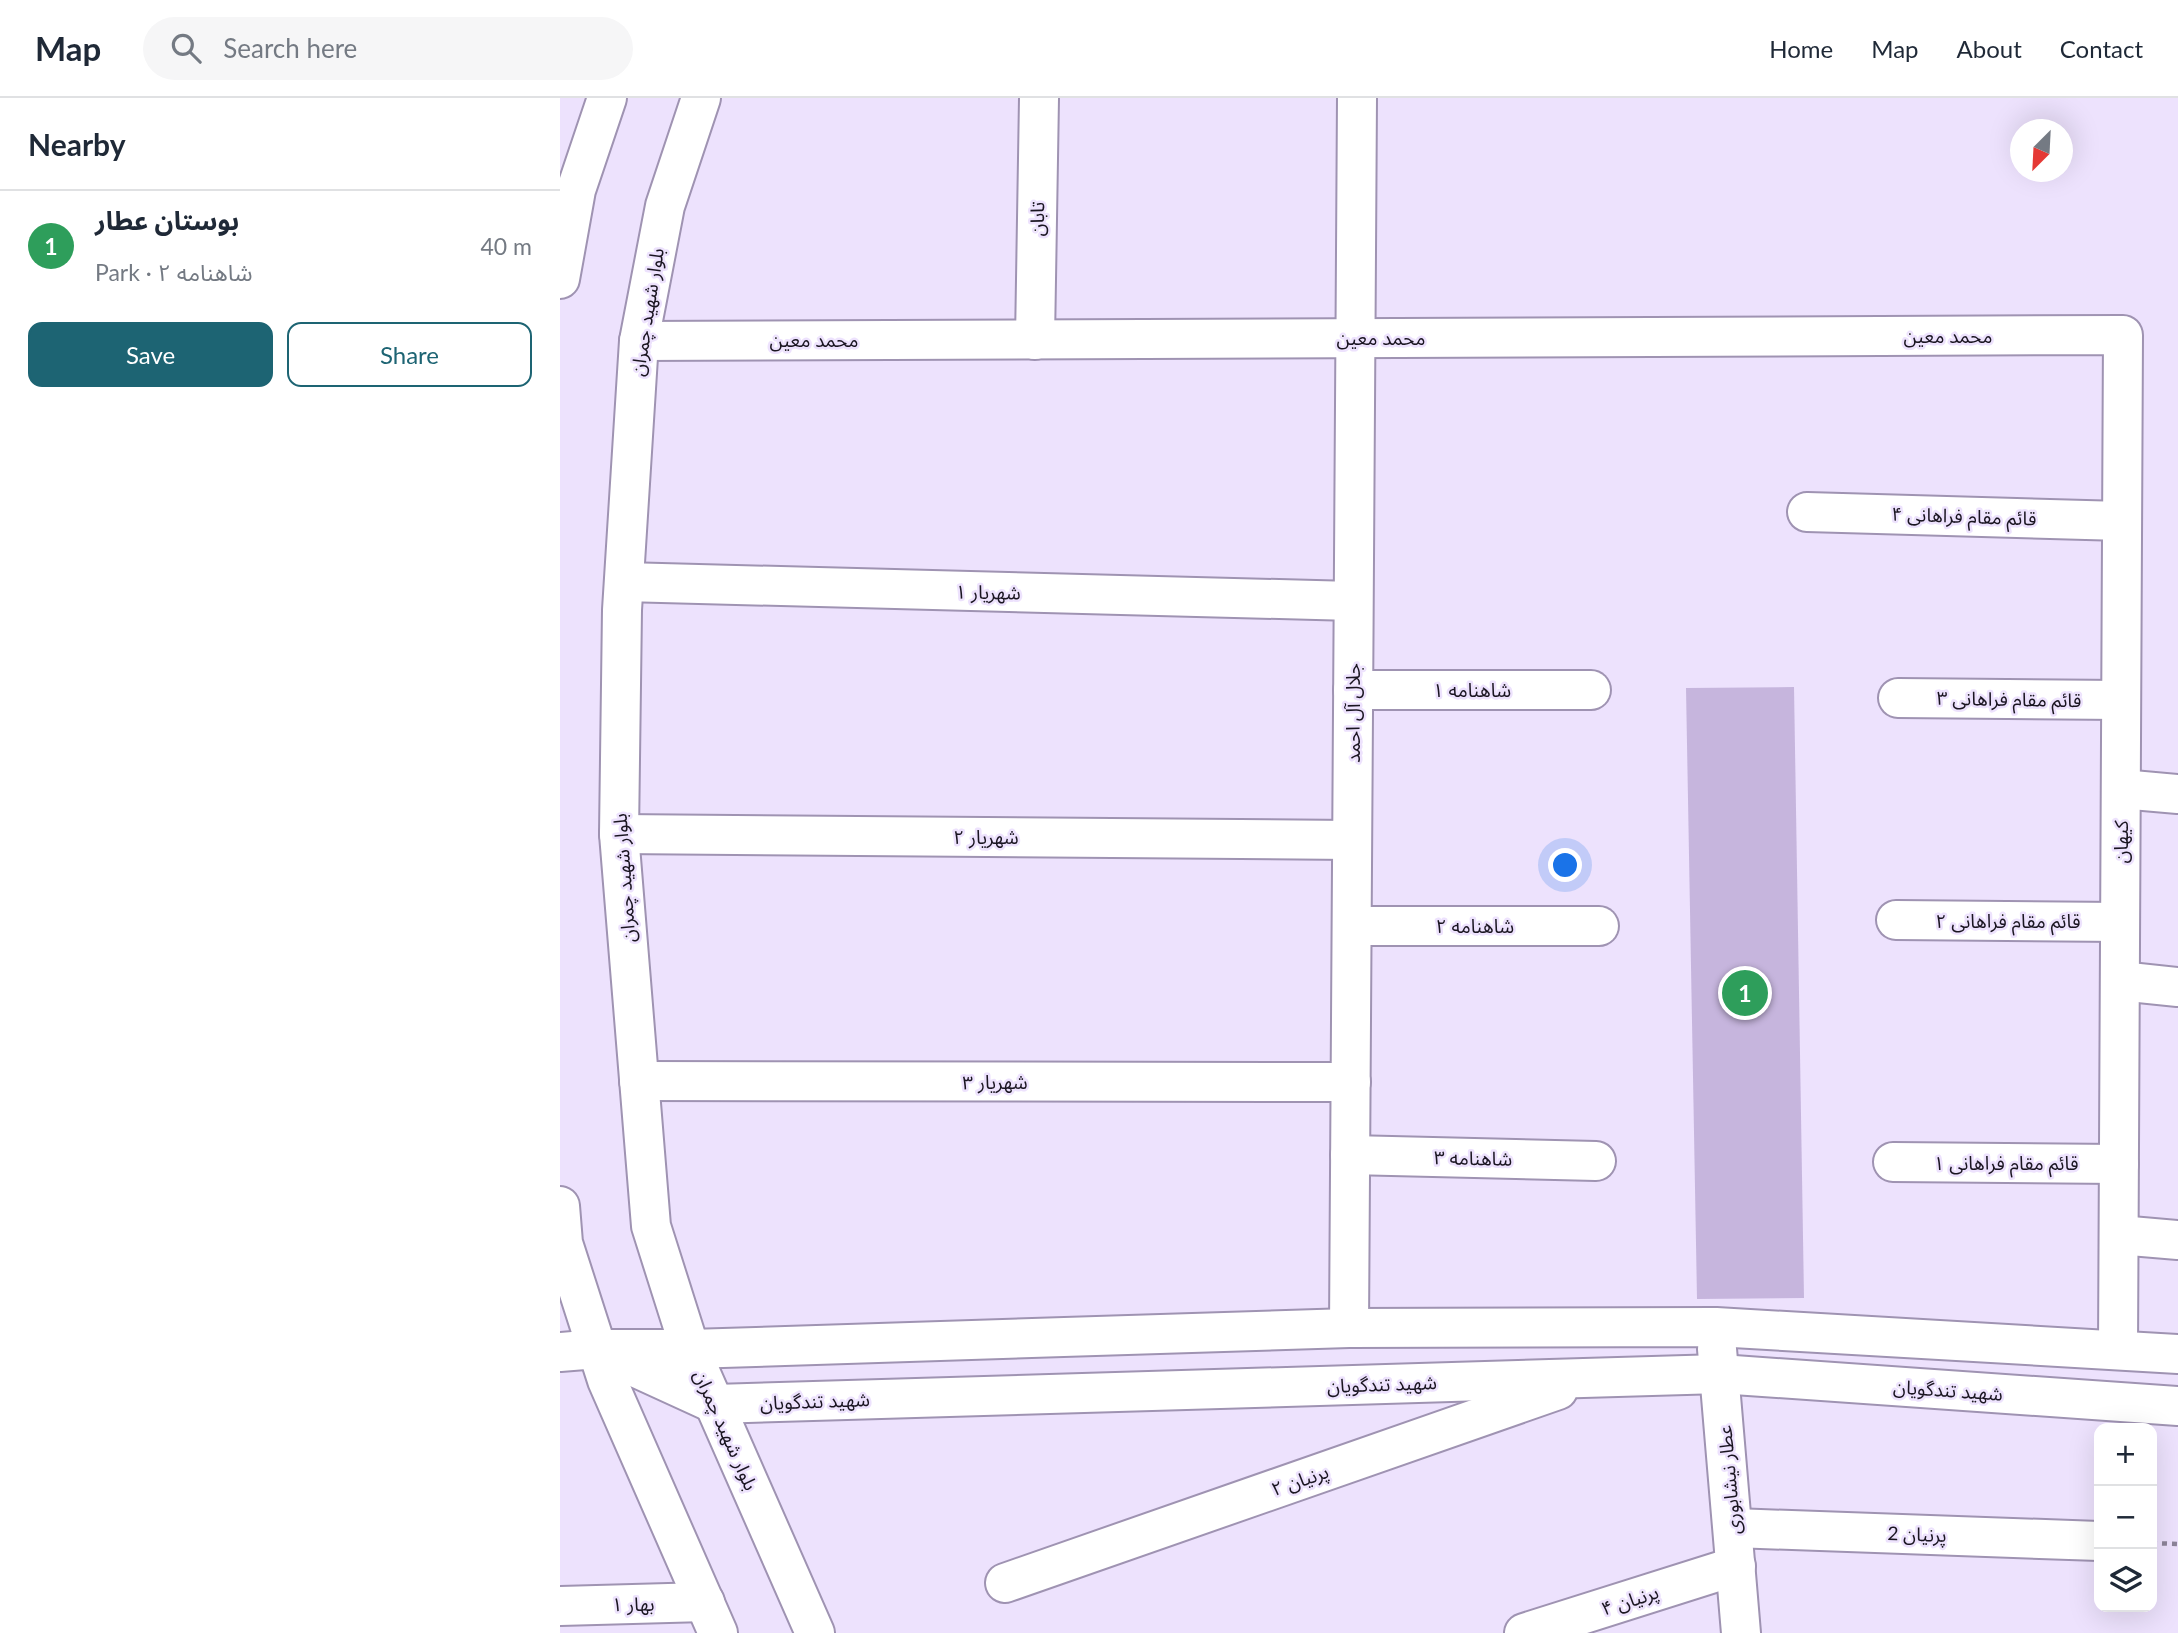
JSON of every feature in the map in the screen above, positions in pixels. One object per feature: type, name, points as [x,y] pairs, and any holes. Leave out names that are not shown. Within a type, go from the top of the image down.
[{"type":"street","points":[[560,279],[576,190],[607,98]]},
{"type":"street","name":"بلوار شهید چمران","points":[[701,98],[665,206],[639,341],[624,582],[620,834],[651,1226],[691,1349],[815,1633]]},
{"type":"street","name":"تابان","points":[[1035,340],[1039,98]]},
{"type":"street","name":"جلال آل احمد","points":[[1349,1328],[1357,98]]},
{"type":"street","name":"محمد معین","points":[[639,341],[2123,335]]},
{"type":"street","name":"کیهان","points":[[2118,1349],[2123,335]]},
{"type":"street","name":"قائم مقام فراهانی ۴","points":[[1807,512],[2122,521]]},
{"type":"street","name":"شهریار ۱","points":[[624,582],[1353,601]]},
{"type":"street","name":"شاهنامه ۱","points":[[1353,690],[1591,690]]},
{"type":"street","name":"قائم مقام فراهانی ۳","points":[[1898,698],[2121,700]]},
{"type":"street","points":[[2121,789],[2178,794]]},
{"type":"street","name":"شهریار ۲","points":[[620,834],[1352,840]]},
{"type":"street","name":"قائم مقام فراهانی ۲","points":[[1896,920],[2120,922]]},
{"type":"street","name":"شاهنامه ۲","points":[[1352,926],[1599,926]]},
{"type":"street","points":[[2120,981],[2178,987]]},
{"type":"street","name":"شهریار ۳","points":[[639,1081],[1351,1082]]},
{"type":"street","name":"شاهنامه ۳","points":[[1350,1155],[1596,1161]]},
{"type":"street","name":"قائم مقام فراهانی ۱","points":[[1893,1162],[2119,1164]]},
{"type":"street","points":[[560,1206],[578,1351],[607,1380],[712,1618]]},
{"type":"street","points":[[2119,1236],[2178,1240]]},
{"type":"street","points":[[578,1351],[1349,1328],[1716,1327],[2178,1354]]},
{"type":"street","name":"عطار نیشابوری","points":[[1716,1327],[1741,1633]]},
{"type":"street","name":"شهید تندگویان","points":[[578,1351],[715,1404],[1720,1374],[2178,1406]]},
{"type":"street","name":"پرنیان ۲","points":[[1005,1583],[1595,1378]]},
{"type":"street","name":"پرنیان 2","points":[[1734,1528],[2094,1541]]},
{"type":"street","name":"پرنیان ۴","points":[[1524,1633],[1736,1566]]},
{"type":"street","name":"بهار ۱","points":[[560,1606],[712,1618]]},
{"type":"path","points":[[2157,1543],[2178,1545]]},
{"type":"shaded area","points":[[1794,687],[1804,1298],[1697,1299],[1686,688]]},
{"type":"place","name":"بوستان عطار","points":[[1745,993]]}]
